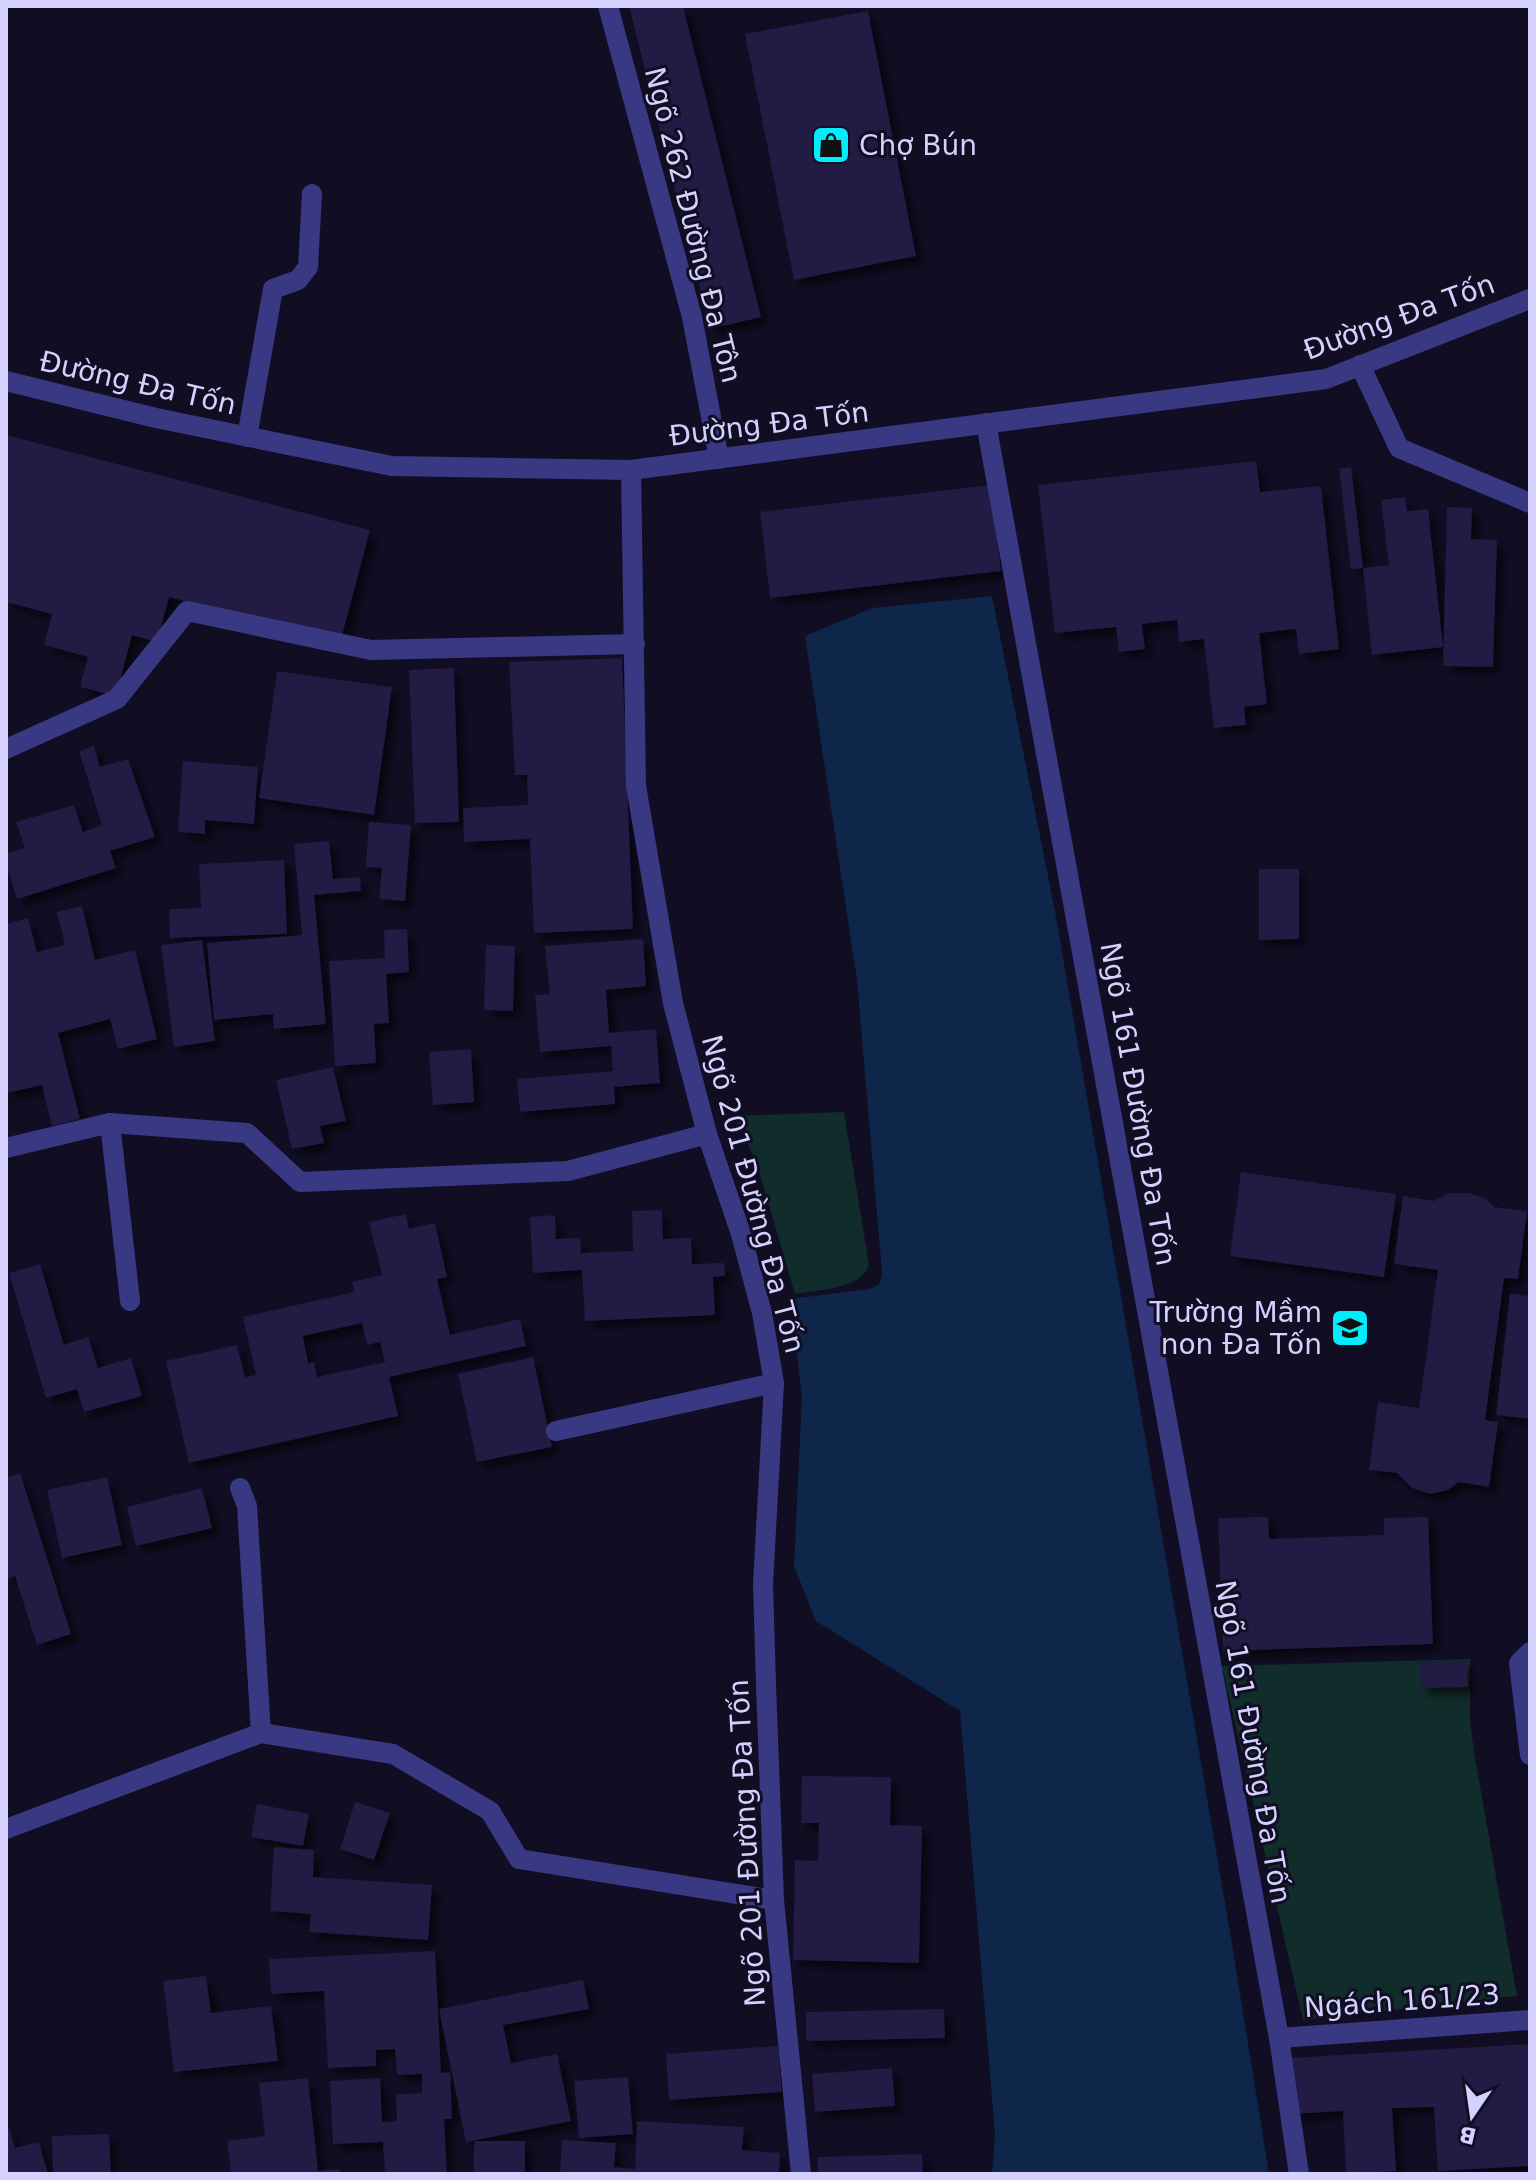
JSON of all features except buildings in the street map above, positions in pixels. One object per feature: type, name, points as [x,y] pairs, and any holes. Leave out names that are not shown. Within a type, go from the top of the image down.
[{"type":"street","name":"Ngõ 262 Đường Đa Tôn","points":[[608,6],[692,317],[719,459]]},
{"type":"street","points":[[247,437],[273,289],[298,280],[308,267],[312,194]]},
{"type":"street","name":"Đường Đa Tốn","points":[[6,381],[156,418],[392,466],[631,470],[1326,379],[1530,299]]},
{"type":"street","points":[[1360,365],[1399,448],[1530,503]]},
{"type":"street","name":"Ngõ 161 Đường Đa Tốn","points":[[986,423],[1279,2038],[1299,2174]]},
{"type":"street","name":"Ngõ 201 Đường Đa Tốn","points":[[631,470],[636,786],[673,1003],[707,1134],[741,1234],[762,1313],[774,1383],[763,1584],[774,1900],[801,2174]]},
{"type":"street","points":[[6,749],[117,699],[187,611],[371,650],[635,644]]},
{"type":"street","points":[[6,1148],[110,1123],[247,1133],[300,1182],[568,1171],[707,1134]]},
{"type":"street","points":[[110,1123],[130,1301]]},
{"type":"street","points":[[556,1431],[774,1383]]},
{"type":"street","points":[[240,1488],[247,1506],[261,1733]]},
{"type":"street","points":[[1530,1652],[1519,1663],[1530,1755]]},
{"type":"street","points":[[6,1829],[261,1733],[393,1754],[490,1811],[519,1859],[774,1900]]},
{"type":"street","name":"Ngách 161/23","points":[[1279,2038],[1530,2020]]},
{"type":"green space","points":[[844,1112],[869,1265],[864,1273],[848,1284],[795,1294],[756,1161],[734,1116]]},
{"type":"green space","points":[[1470,1659],[1470,1721],[1474,1752],[1517,1996],[1303,2020],[1222,1666]]},
{"type":"water","points":[[992,596],[1055,911],[1269,2174],[992,2174],[995,2134],[960,1711],[816,1621],[794,1566],[802,1396],[790,1299],[870,1289],[880,1284],[882,1272],[857,980],[805,636],[872,608]]},
{"type":"place","name":"Chợ Bún","points":[[831,145]]},
{"type":"place","name":"Trường Mầm non Đa Tốn","points":[[1350,1328]]}]
